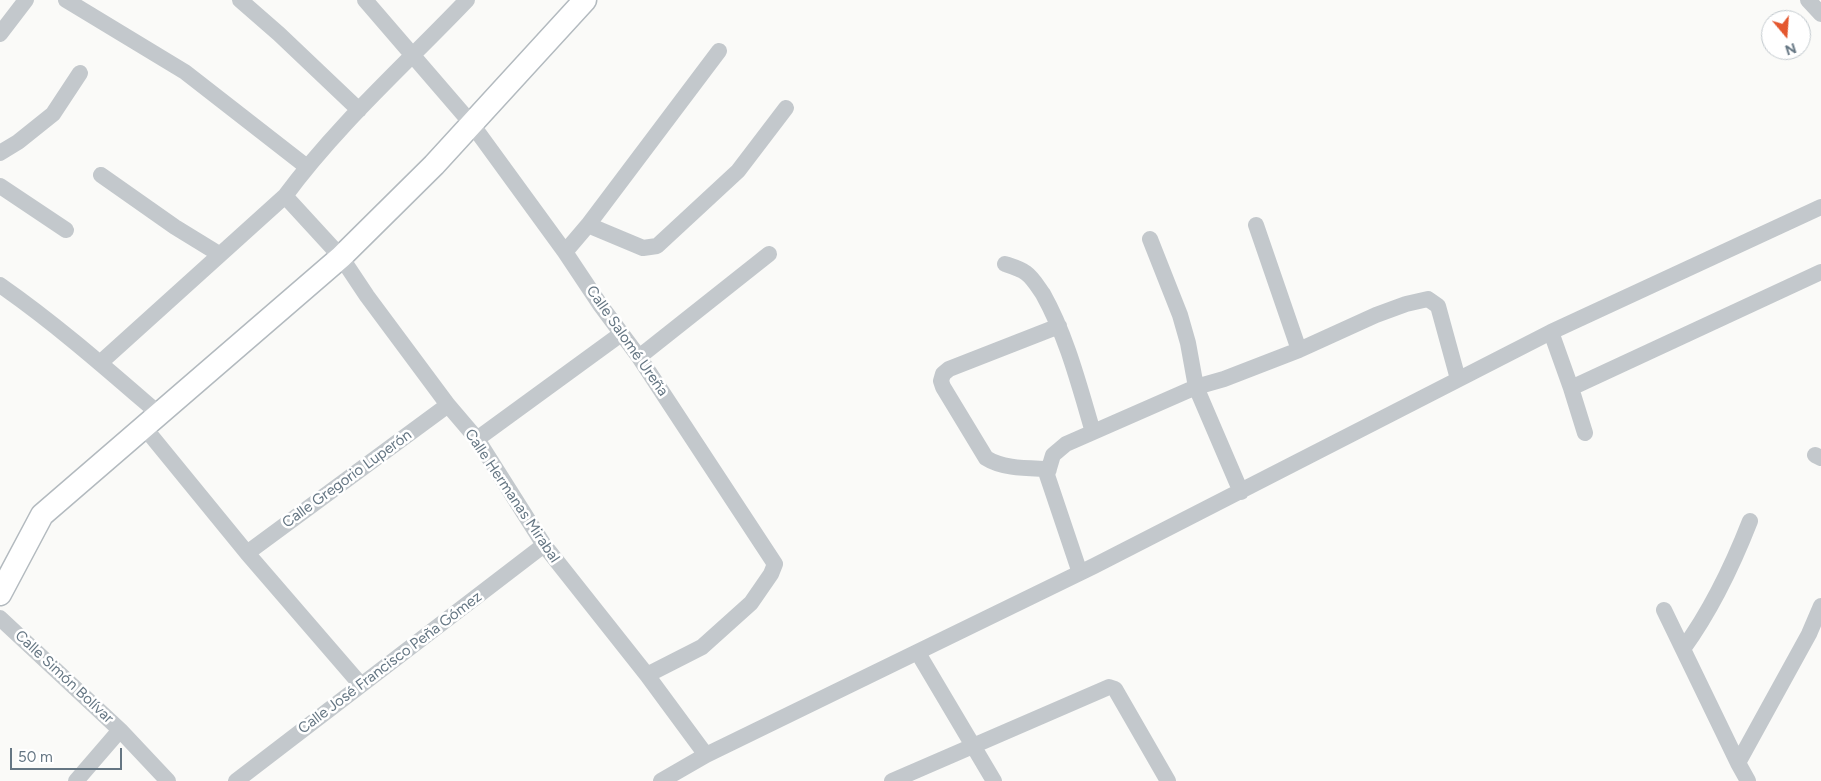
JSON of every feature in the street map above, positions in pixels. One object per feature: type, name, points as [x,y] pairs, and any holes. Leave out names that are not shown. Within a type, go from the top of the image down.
[{"type":"street","points":[[0,34],[26,0]]},
{"type":"street","points":[[66,0],[185,72],[307,167]]},
{"type":"street","points":[[240,0],[279,34],[359,110]]},
{"type":"street","name":"Calle Salomé Ureña","points":[[365,0],[471,123],[565,252],[639,358],[775,564],[771,574],[751,603],[702,647],[647,675]]},
{"type":"street","points":[[100,363],[285,196],[307,167],[359,110],[467,0]]},
{"type":"street","points":[[0,594],[42,516],[341,257],[434,165],[585,0]]},
{"type":"street","points":[[1808,0],[1821,14]]},
{"type":"street","points":[[565,252],[588,225],[719,51]]},
{"type":"street","points":[[0,153],[18,142],[53,114],[80,72]]},
{"type":"street","points":[[588,225],[643,248],[657,246],[738,171],[786,108]]},
{"type":"street","points":[[101,175],[175,227],[219,254]]},
{"type":"street","points":[[0,186],[66,230]]},
{"type":"street","name":"Calle Hermanas Mirabal","points":[[285,196],[341,257],[367,296],[448,405],[477,439],[544,546],[647,675],[706,755]]},
{"type":"street","points":[[668,779],[706,755],[1080,574],[1551,332],[1821,207]]},
{"type":"street","points":[[1256,225],[1300,350]]},
{"type":"street","points":[[1150,239],[1180,315],[1188,343],[1196,387],[1241,492]]},
{"type":"street","points":[[639,358],[769,254]]},
{"type":"street","points":[[1005,264],[1026,273],[1038,287],[1059,326],[1093,432]]},
{"type":"street","points":[[1571,388],[1821,272]]},
{"type":"street","points":[[0,285],[29,305],[100,363],[152,420],[246,553],[361,685]]},
{"type":"street","points":[[1080,574],[1047,475],[1053,455],[1066,444],[1196,387],[1224,379],[1300,350],[1376,315],[1406,304],[1428,299],[1438,306],[1458,379]]},
{"type":"street","points":[[1049,469],[1009,466],[992,462],[986,458],[943,387],[942,381],[943,374],[949,369],[1059,326]]},
{"type":"street","points":[[1551,332],[1585,433]]},
{"type":"street","points":[[477,439],[621,334]]},
{"type":"street","name":"Calle Gregorio Luperón","points":[[246,553],[448,405]]},
{"type":"street","points":[[1682,649],[1698,628],[1732,568],[1750,521]]},
{"type":"street","name":"Calle José Francisco Peña Gómez","points":[[236,781],[544,546]]},
{"type":"street","points":[[1738,763],[1809,634],[1821,606]]},
{"type":"street","points":[[1664,610],[1748,781]]},
{"type":"street","name":"Calle Simón Bolívar","points":[[0,618],[120,730],[168,781]]},
{"type":"street","points":[[918,652],[994,781]]},
{"type":"street","points":[[892,781],[1109,687],[1115,689],[1163,779]]},
{"type":"street","points":[[76,781],[120,730]]}]
